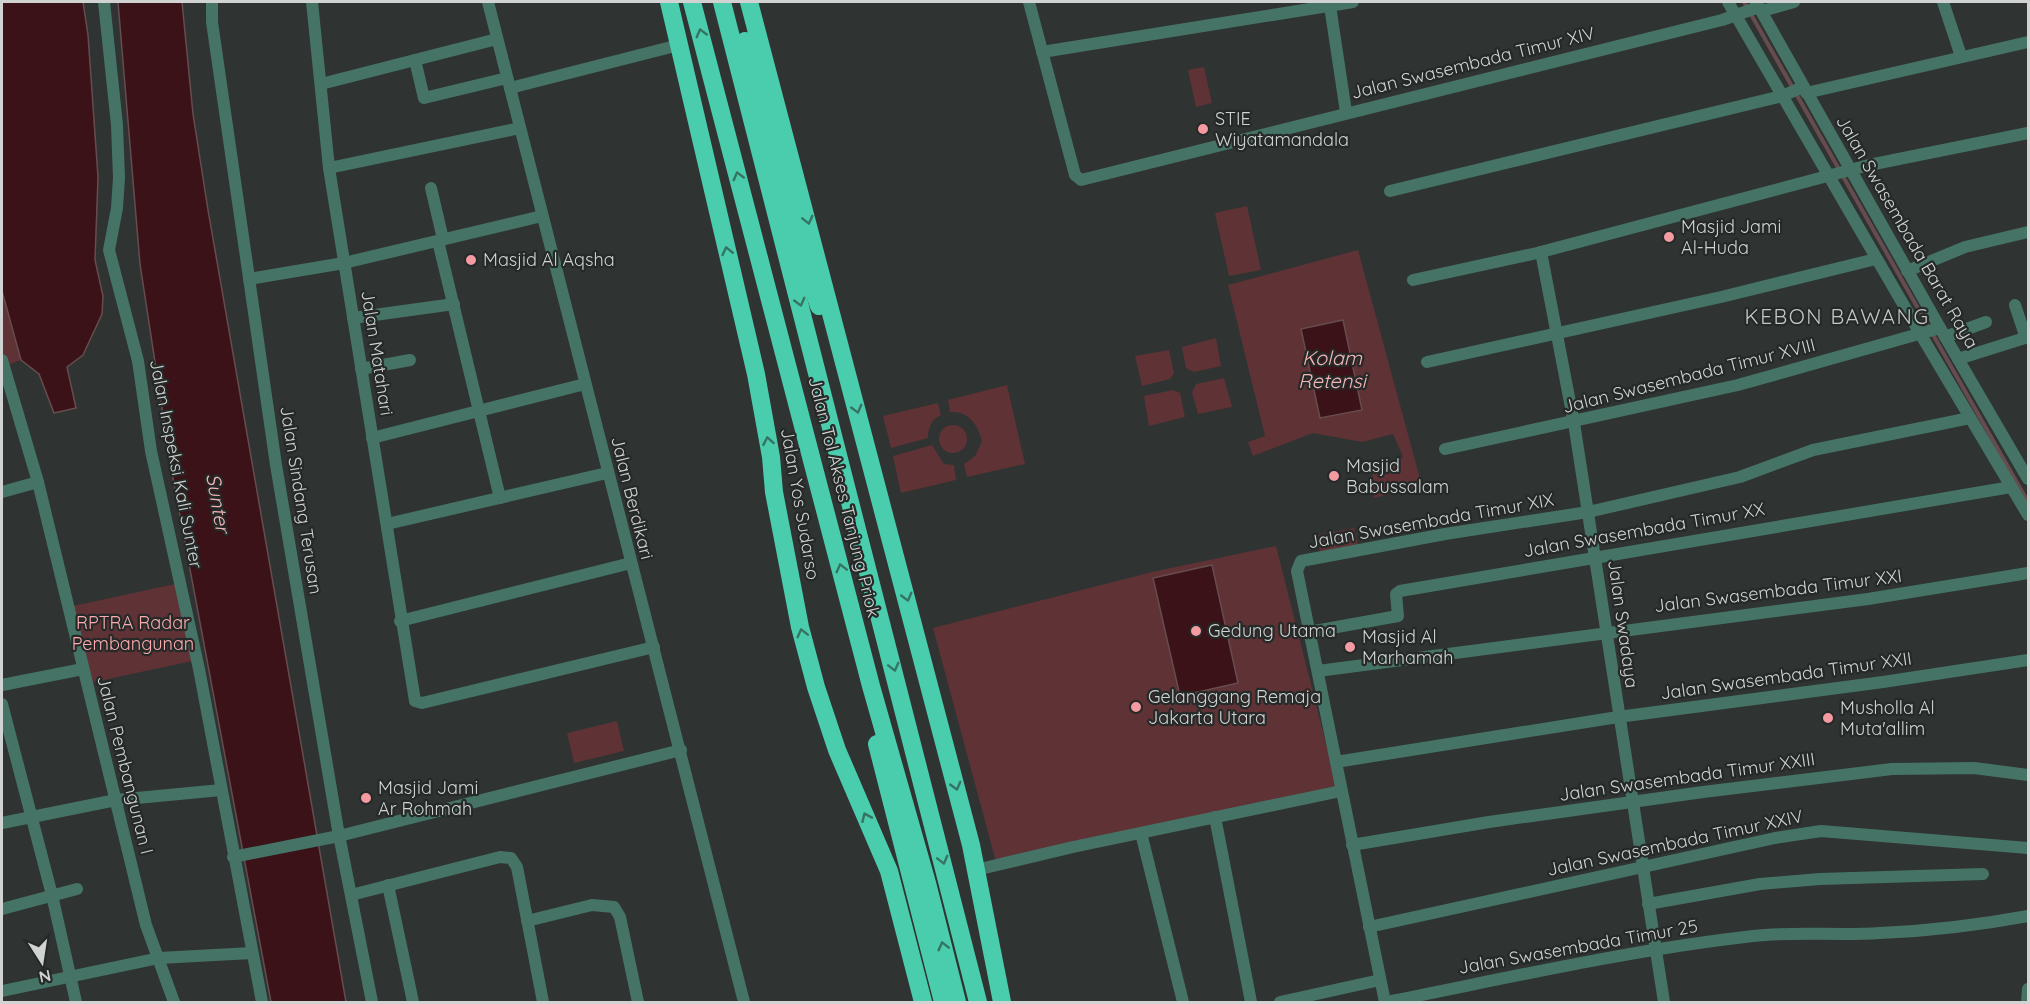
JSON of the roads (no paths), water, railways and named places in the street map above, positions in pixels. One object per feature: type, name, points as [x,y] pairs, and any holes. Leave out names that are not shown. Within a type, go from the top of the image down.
[{"type":"highway","name":"Jalan Yos Sudarso","points":[[669,2],[756,374],[771,457],[774,492],[800,627],[816,687],[837,750],[889,871],[923,1002]]},
{"type":"highway","name":"Jalan Tol Akses Tanjung Priok","points":[[692,2],[871,686],[889,769],[957,1002]]},
{"type":"highway","name":"Jalan Tol Akses Tanjung Priok","points":[[722,2],[978,1002]]},
{"type":"highway","points":[[735,2],[808,275],[821,314],[838,341]]},
{"type":"highway","points":[[749,2],[913,618],[976,870],[1002,1002]]},
{"type":"highway","points":[[889,769],[926,939],[943,1002]]},
{"type":"street","name":"Jalan Inspeksi Kali Sunter","points":[[104,2],[117,125],[119,178],[117,208],[109,250],[138,361],[151,451],[199,669],[221,790],[237,856],[262,1002]]},
{"type":"street","name":"Jalan Sindang Terusan","points":[[212,2],[212,22],[276,465],[339,836],[372,1002]]},
{"type":"street","name":"Jalan Matahari","points":[[312,2],[329,168],[413,699],[416,703],[422,703],[654,647]]},
{"type":"street","name":"Jalan Berdikari","points":[[488,2],[744,1002]]},
{"type":"street","points":[[1029,2],[1042,52],[1353,2]]},
{"type":"street","points":[[1728,2],[1738,14],[1783,95],[1832,175],[1876,259],[1934,333],[1970,418],[2028,515]]},
{"type":"street","name":"Jalan Swasembada Timur XIV","points":[[1042,52],[1075,175],[1079,179],[1738,14],[1758,7],[1794,2]]},
{"type":"street","points":[[1943,2],[1961,56]]},
{"type":"street","points":[[1330,6],[1346,112]]},
{"type":"street","name":"Jalan Swasembada Barat Raya","points":[[1758,7],[1907,271],[1934,333],[1958,359],[2024,461],[2028,479]]},
{"type":"street","points":[[321,84],[497,39]]},
{"type":"street","points":[[1390,191],[1804,89],[2028,42]]},
{"type":"street","points":[[415,60],[424,98],[508,83],[679,45]]},
{"type":"street","points":[[329,168],[520,129]]},
{"type":"street","points":[[1413,280],[1541,252],[1849,170],[2028,133]]},
{"type":"street","points":[[431,188],[454,304],[500,498]]},
{"type":"street","points":[[249,279],[344,263],[542,216]]},
{"type":"street","points":[[1907,271],[1965,247],[2028,232]]},
{"type":"street","name":"Jalan Swadaya","points":[[1541,252],[1574,423],[1596,556],[1641,868],[1664,1002]]},
{"type":"street","points":[[1427,362],[1721,297],[1876,259]]},
{"type":"street","points":[[353,318],[454,304]]},
{"type":"street","points":[[1958,359],[2027,338],[2015,305]]},
{"type":"street","name":"Jalan Swasembada Timur XVIII","points":[[1445,449],[1574,423],[1738,385],[1934,333],[1986,322]]},
{"type":"street","points":[[361,369],[410,360]]},
{"type":"street","name":"Jalan Pembangunan I","points":[[3,366],[38,482],[146,925],[174,1002]]},
{"type":"street","points":[[372,438],[585,384]]},
{"type":"street","name":"Jalan Swasembada Timur XIX","points":[[1386,1002],[1297,572],[1299,564],[1305,560],[1588,512],[1740,477],[1813,450],[1970,418]]},
{"type":"street","points":[[387,524],[607,473]]},
{"type":"street","points":[[2,492],[38,482]]},
{"type":"street","name":"Jalan Swasembada Timur XX","points":[[1309,632],[1398,616],[1396,596],[1400,591],[2011,487]]},
{"type":"street","points":[[400,621],[631,563]]},
{"type":"street","name":"Jalan Swasembada Timur XXI","points":[[1318,671],[1607,631],[1868,599],[2028,573]]},
{"type":"street","name":"Jalan Swasembada Timur XXII","points":[[1336,762],[1618,717],[1871,684],[2028,660]]},
{"type":"street","points":[[2,686],[83,669]]},
{"type":"street","points":[[2,704],[52,895],[76,1002]]},
{"type":"street","points":[[237,856],[339,836],[681,750]]},
{"type":"street","name":"Jalan Swasembada Timur XXIII","points":[[1352,845],[1631,802],[1892,769],[1974,768],[2028,775]]},
{"type":"street","points":[[2,823],[116,800],[221,790]]},
{"type":"street","points":[[976,870],[1341,791]]},
{"type":"street","points":[[1215,817],[1251,1002]]},
{"type":"street","name":"Jalan Swasembada Timur XXIV","points":[[1369,927],[1821,831],[2028,848]]},
{"type":"street","points":[[1141,833],[1183,1002]]},
{"type":"street","points":[[351,895],[500,857],[511,858],[517,867],[543,1002]]},
{"type":"street","points":[[1648,904],[1770,883],[1820,879],[1983,874]]},
{"type":"street","points":[[388,885],[413,1002]]},
{"type":"street","points":[[2,909],[77,889]]},
{"type":"street","points":[[527,921],[592,905],[615,907],[620,917],[638,1002]]},
{"type":"street","name":"Jalan Swasembada Timur 25","points":[[1386,1002],[1656,949],[1756,936],[1820,932],[1877,933],[1972,926],[2028,916]]},
{"type":"street","points":[[2,991],[159,958],[252,953]]},
{"type":"street","points":[[1280,1002],[1380,980]]},
{"type":"street","points":[[2027,1002],[2028,989]]},
{"type":"water","points":[[2,2],[83,2],[88,35],[98,177],[95,260],[103,296],[102,314],[83,355],[67,367],[76,408],[54,413],[39,374],[21,360],[2,291]]},
{"type":"water","name":"Sunter","points":[[118,2],[182,2],[193,114],[208,210],[346,1002],[271,1002],[172,473],[140,264]]},
{"type":"water","name":"Kolam Retensi","points":[[1343,320],[1362,410],[1320,418],[1301,329]]},
{"type":"water","name":"Gedung Utama","points":[[1212,565],[1238,683],[1180,696],[1153,578]]},
{"type":"waterway","points":[[1744,2],[2028,502]]},
{"type":"place","name":"STIE Wiyatamandala","points":[[1203,129]]},
{"type":"place","name":"Masjid Jami Al-Huda","points":[[1669,237]]},
{"type":"place","name":"Masjid Al Aqsha","points":[[471,260]]},
{"type":"place","name":"Masjid Babussalam","points":[[1334,476]]},
{"type":"place","name":"Gedung Utama","points":[[1196,631]]},
{"type":"place","name":"Masjid Al Marhamah","points":[[1350,647]]},
{"type":"place","name":"Gelanggang Remaja Jakarta Utara","points":[[1136,707]]},
{"type":"place","name":"Musholla Al Muta'allim","points":[[1828,718]]},
{"type":"place","name":"Masjid Jami Ar Rohmah","points":[[366,798]]},
{"type":"district","name":"KEBON BAWANG","points":[[1837,317]]},
{"type":"park label","name":"RPTRA Radar Pembangunan","points":[[133,633]]}]
